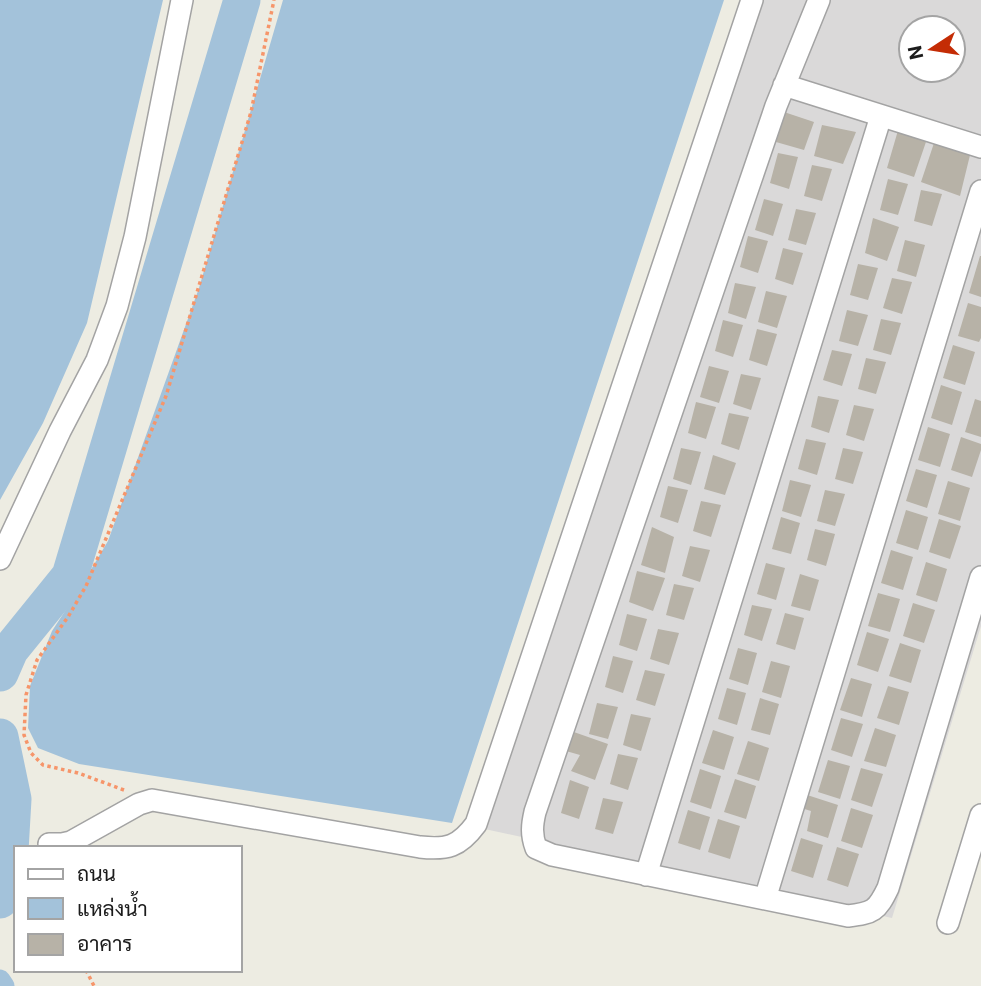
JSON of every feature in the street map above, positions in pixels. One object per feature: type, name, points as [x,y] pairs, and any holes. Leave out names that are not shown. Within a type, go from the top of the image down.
[{"type":"street","points":[[0,559],[60,431],[97,360],[117,306],[135,237],[182,0]]},
{"type":"street","points":[[49,844],[71,842],[139,804],[152,800],[420,847],[438,849],[455,845],[467,836],[476,824],[752,0]]},
{"type":"street","points":[[820,0],[784,85],[549,772],[532,826],[536,848],[552,856],[848,916],[865,914],[879,906],[888,888],[981,577]]},
{"type":"street","points":[[784,85],[981,147]]},
{"type":"street","points":[[646,875],[881,116]]},
{"type":"street","points":[[765,899],[981,191]]},
{"type":"street","points":[[947,923],[981,815]]},
{"type":"path","points":[[152,800],[78,773],[43,765],[31,753],[24,735],[26,695],[37,660],[68,617],[86,586],[166,396],[251,112],[274,0]]},
{"type":"shaded area","points":[[743,0],[981,0],[981,626],[892,918],[480,828]]},
{"type":"water","points":[[0,0],[163,0],[87,323],[43,423],[0,500]]},
{"type":"water","points":[[283,0],[724,0],[452,823],[79,764],[38,748],[28,728],[30,686],[52,631],[108,541],[199,288]]},
{"type":"building","points":[[784,112],[814,122],[804,150],[776,142]]},
{"type":"building","points":[[822,125],[856,132],[843,164],[814,156]]},
{"type":"building","points":[[899,127],[928,136],[914,177],[887,168]]},
{"type":"building","points":[[934,143],[971,151],[960,196],[921,182]]},
{"type":"building","points":[[778,153],[798,157],[789,189],[770,183]]},
{"type":"building","points":[[812,165],[832,169],[822,201],[804,196]]},
{"type":"building","points":[[888,179],[908,184],[898,215],[880,210]]},
{"type":"building","points":[[921,190],[942,194],[932,226],[914,221]]},
{"type":"building","points":[[764,199],[783,204],[773,236],[755,230]]},
{"type":"building","points":[[796,209],[816,213],[806,245],[788,240]]},
{"type":"building","points":[[873,218],[899,227],[887,261],[865,253]]},
{"type":"building","points":[[748,236],[768,241],[758,273],[740,267]]},
{"type":"building","points":[[905,240],[925,245],[916,277],[897,271]]},
{"type":"building","points":[[783,248],[803,253],[793,285],[775,279]]},
{"type":"building","points":[[981,256],[981,297],[969,293]]},
{"type":"building","points":[[858,264],[878,268],[868,300],[850,295]]},
{"type":"building","points":[[892,278],[912,282],[902,314],[883,308]]},
{"type":"building","points":[[735,283],[756,287],[746,319],[728,313]]},
{"type":"building","points":[[766,291],[787,296],[777,328],[758,322]]},
{"type":"building","points":[[968,303],[981,307],[979,342],[958,336]]},
{"type":"building","points":[[847,310],[868,315],[858,346],[839,341]]},
{"type":"building","points":[[881,319],[901,323],[891,355],[873,350]]},
{"type":"building","points":[[723,320],[743,325],[733,357],[715,351]]},
{"type":"building","points":[[757,329],[777,334],[767,366],[749,360]]},
{"type":"building","points":[[953,345],[975,352],[965,385],[943,378]]},
{"type":"building","points":[[832,350],[852,354],[842,386],[823,380]]},
{"type":"building","points":[[866,358],[886,362],[876,394],[858,389]]},
{"type":"building","points":[[709,366],[729,371],[719,403],[700,397]]},
{"type":"building","points":[[741,374],[761,378],[751,410],[733,404]]},
{"type":"building","points":[[941,385],[962,392],[952,425],[931,418]]},
{"type":"building","points":[[818,396],[839,400],[829,433],[811,427]]},
{"type":"building","points":[[975,399],[981,401],[981,437],[965,432]]},
{"type":"building","points":[[696,402],[716,407],[706,439],[688,433]]},
{"type":"building","points":[[854,405],[874,409],[864,441],[846,435]]},
{"type":"building","points":[[729,413],[749,417],[739,450],[721,444]]},
{"type":"building","points":[[928,427],[950,434],[940,467],[918,460]]},
{"type":"building","points":[[961,437],[981,444],[972,477],[951,470]]},
{"type":"building","points":[[806,439],[826,443],[817,475],[798,469]]},
{"type":"building","points":[[681,448],[701,452],[691,485],[673,479]]},
{"type":"building","points":[[843,448],[863,452],[853,484],[835,479]]},
{"type":"building","points":[[713,455],[736,463],[725,495],[704,489]]},
{"type":"building","points":[[916,469],[937,475],[927,508],[906,501]]},
{"type":"building","points":[[790,480],[811,485],[801,517],[782,511]]},
{"type":"building","points":[[948,481],[970,488],[960,521],[938,514]]},
{"type":"building","points":[[668,486],[688,490],[678,523],[660,517]]},
{"type":"building","points":[[825,490],[845,494],[835,526],[817,521]]},
{"type":"building","points":[[701,501],[721,505],[711,537],[693,531]]},
{"type":"building","points":[[906,510],[928,517],[918,550],[896,543]]},
{"type":"building","points":[[781,517],[800,523],[791,554],[772,549]]},
{"type":"building","points":[[939,519],[961,526],[950,559],[929,552]]},
{"type":"building","points":[[652,527],[674,537],[665,573],[641,565]]},
{"type":"building","points":[[815,529],[835,534],[826,566],[807,560]]},
{"type":"building","points":[[690,546],[710,550],[700,582],[682,576]]},
{"type":"building","points":[[891,550],[913,557],[903,590],[881,583]]},
{"type":"building","points":[[926,562],[947,569],[937,602],[916,595]]},
{"type":"building","points":[[766,563],[785,568],[776,600],[757,594]]},
{"type":"building","points":[[637,571],[665,578],[653,611],[629,602]]},
{"type":"building","points":[[800,574],[819,580],[810,611],[791,606]]},
{"type":"building","points":[[674,584],[694,588],[684,620],[666,615]]},
{"type":"building","points":[[878,593],[900,599],[890,632],[868,626]]},
{"type":"building","points":[[913,603],[935,610],[924,643],[903,636]]},
{"type":"building","points":[[752,605],[772,609],[762,641],[744,635]]},
{"type":"building","points":[[785,613],[804,618],[795,650],[776,644]]},
{"type":"building","points":[[627,614],[647,619],[637,651],[619,645]]},
{"type":"building","points":[[658,629],[679,633],[669,665],[650,659]]},
{"type":"building","points":[[867,632],[889,639],[878,672],[857,665]]},
{"type":"building","points":[[900,643],[921,650],[911,683],[889,676]]},
{"type":"building","points":[[738,648],[757,653],[748,685],[729,679]]},
{"type":"building","points":[[613,656],[633,661],[623,693],[605,687]]},
{"type":"building","points":[[771,661],[790,666],[781,698],[762,692]]},
{"type":"building","points":[[645,670],[665,674],[655,706],[636,700]]},
{"type":"building","points":[[851,678],[872,684],[862,717],[840,710]]},
{"type":"building","points":[[888,686],[909,692],[899,725],[877,718]]},
{"type":"building","points":[[727,688],[746,693],[737,725],[718,719]]},
{"type":"building","points":[[760,698],[779,704],[770,735],[751,730]]},
{"type":"building","points":[[597,703],[618,707],[608,739],[589,734]]},
{"type":"building","points":[[631,714],[651,718],[641,751],[623,745]]},
{"type":"building","points":[[841,718],[863,724],[852,757],[831,750]]},
{"type":"building","points":[[875,728],[896,735],[886,767],[864,761]]},
{"type":"building","points":[[713,730],[734,737],[724,770],[702,763]]},
{"type":"building","points":[[571,731],[608,744],[595,780],[571,771],[580,755],[566,751]]},
{"type":"building","points":[[748,741],[769,748],[759,781],[737,774]]},
{"type":"building","points":[[618,754],[638,758],[628,790],[610,784]]},
{"type":"building","points":[[828,760],[850,766],[840,799],[818,792]]},
{"type":"building","points":[[861,768],[883,774],[872,807],[851,800]]},
{"type":"building","points":[[700,769],[721,776],[711,809],[690,802]]},
{"type":"building","points":[[735,779],[756,786],[746,819],[724,812]]},
{"type":"building","points":[[570,780],[589,787],[579,819],[561,813]]},
{"type":"building","points":[[801,793],[838,805],[828,838],[807,831],[811,811],[798,807]]},
{"type":"building","points":[[603,798],[623,802],[613,834],[595,829]]},
{"type":"building","points":[[851,808],[873,815],[862,848],[841,841]]},
{"type":"building","points":[[688,810],[710,817],[700,850],[678,843]]},
{"type":"building","points":[[718,819],[740,826],[730,859],[708,852]]},
{"type":"building","points":[[801,838],[823,845],[813,878],[791,871]]},
{"type":"building","points":[[837,847],[859,854],[848,887],[827,880]]},
{"type":"waterway","points":[[0,673],[10,650],[70,576],[242,0]]},
{"type":"waterway","points":[[0,737],[13,799],[8,885],[0,900]]},
{"type":"waterway","points":[[0,980],[4,986]]}]
